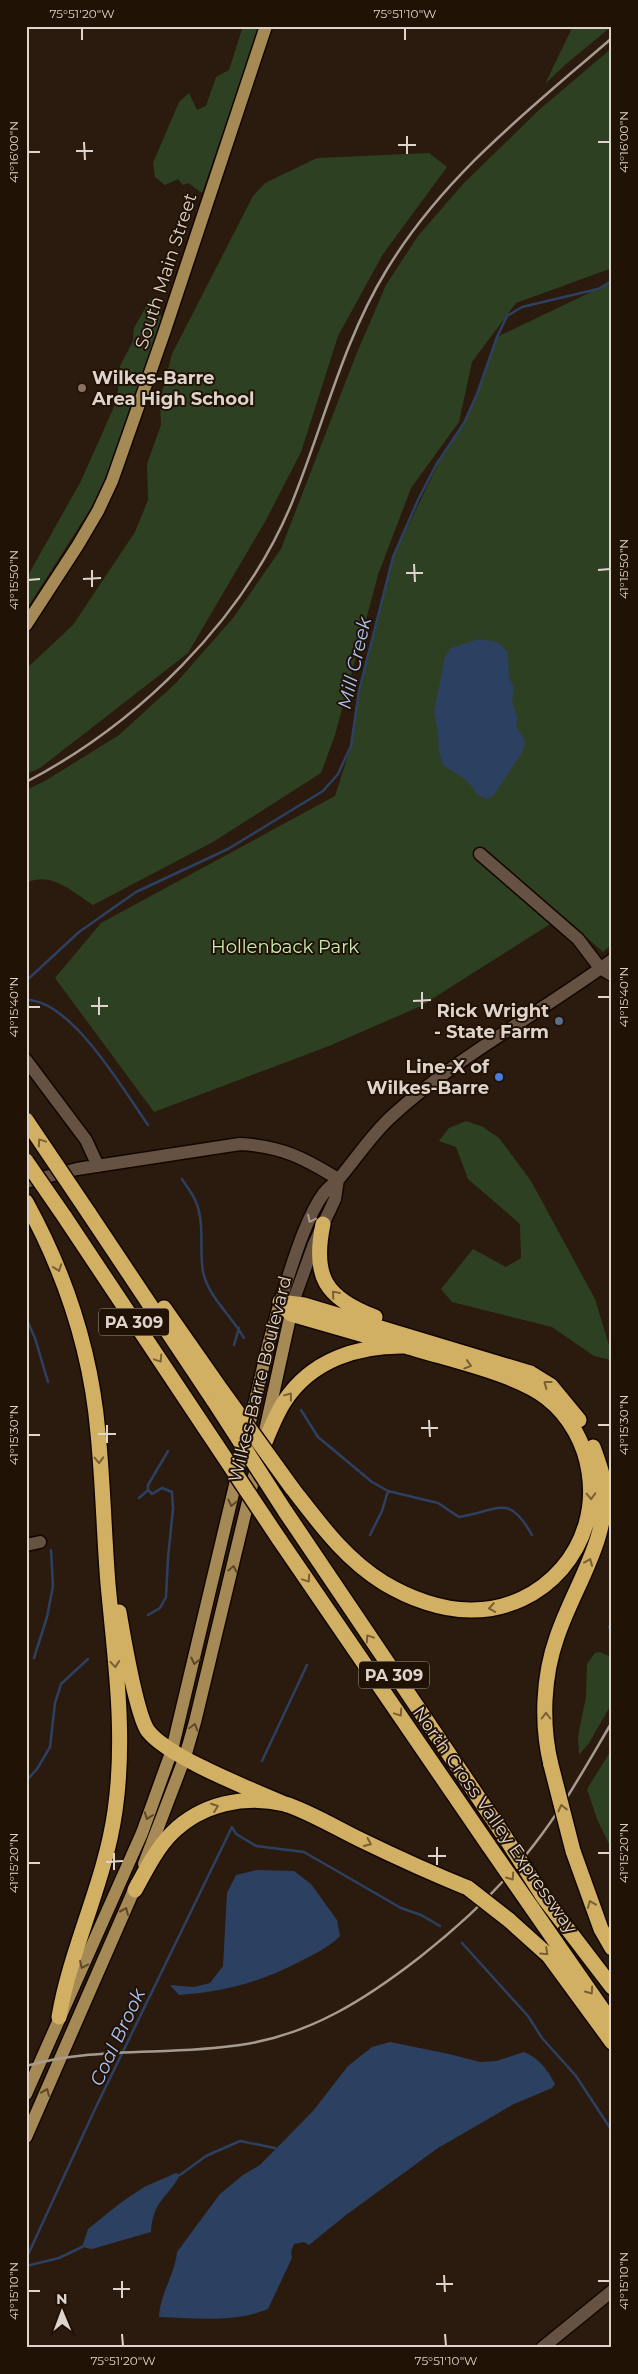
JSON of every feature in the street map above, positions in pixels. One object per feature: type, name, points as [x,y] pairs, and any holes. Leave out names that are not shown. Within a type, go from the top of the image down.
[{"type":"highway","name":"PA 309","points":[[26,1120],[99,1229],[218,1396]]},
{"type":"highway","name":"North Cross Valley Expressway","points":[[26,1161],[279,1539],[489,1846],[612,1987]]},
{"type":"highway","points":[[26,1202],[53,1254],[81,1340],[91,1382],[98,1433],[119,1710],[118,1781],[104,1868],[64,1987],[59,2017]]},
{"type":"highway","points":[[323,1224],[318,1255],[321,1272],[330,1290],[337,1298],[359,1311],[383,1321],[452,1341],[473,1355]]},
{"type":"highway","points":[[218,1396],[330,1537],[356,1562],[384,1583],[399,1591],[440,1606],[470,1610],[508,1604],[536,1591],[559,1573],[568,1562],[581,1540],[591,1504],[590,1479],[586,1454],[568,1421],[547,1398],[521,1382],[288,1306]]},
{"type":"highway","points":[[288,1306],[473,1355],[530,1373],[558,1393],[578,1418],[590,1440],[604,1481],[601,1530],[558,1634],[549,1671],[545,1719],[551,1765],[573,1851],[590,1902],[612,1948]]},
{"type":"highway","points":[[260,1455],[285,1401],[298,1385],[315,1370],[332,1360],[357,1350],[387,1346],[406,1346]]},
{"type":"highway","name":"North Cross Valley Expressway","points":[[218,1396],[285,1511],[505,1838],[538,1903],[612,2023]]},
{"type":"highway","points":[[102,1494],[120,1618],[138,1705],[148,1730],[159,1742],[213,1772],[432,1874],[468,1888],[549,1956],[612,2042]]},
{"type":"highway","points":[[134,1890],[164,1842],[194,1816],[225,1804],[247,1800],[287,1805]]},
{"type":"main road","name":"South Main Street","points":[[26,625],[82,538],[112,481],[164,333],[266,26]]},
{"type":"main road","name":"Wilkes-Barre Boulevard","points":[[26,2137],[134,1890],[179,1753],[208,1678],[260,1455],[288,1306]]},
{"type":"main road","name":"Wilkes-Barre Boulevard","points":[[26,2094],[179,1753],[269,1342],[288,1306]]},
{"type":"street","points":[[480,854],[578,938],[600,968],[612,975]]},
{"type":"street","points":[[26,1182],[98,1166],[227,1146],[252,1145],[275,1148],[298,1155],[338,1179],[371,1137],[418,1094],[612,960]]},
{"type":"street","points":[[26,1060],[86,1140],[98,1166]]},
{"type":"street","name":"Wilkes-Barre Boulevard","points":[[288,1306],[335,1199],[338,1179]]},
{"type":"street","name":"Wilkes-Barre Boulevard","points":[[288,1306],[306,1228],[324,1193],[338,1179]]},
{"type":"street","points":[[26,1545],[40,1542]]},
{"type":"street","points":[[542,2348],[612,2291]]},
{"type":"green space","points":[[243,26],[260,26],[202,193],[188,183],[183,185],[178,179],[165,185],[155,177],[153,163],[179,102],[189,93],[197,110],[206,106],[216,77],[229,70]]},
{"type":"green space","points":[[573,26],[612,26],[545,84]]},
{"type":"green space","points":[[612,48],[612,268],[516,303],[472,362],[459,422],[411,488],[378,575],[335,735],[321,773],[213,842],[93,905],[70,889],[53,881],[44,879],[26,883],[26,790],[45,781],[119,735],[176,683],[233,618],[281,549],[356,355],[386,285],[418,236],[463,184],[540,109]]},
{"type":"green space","points":[[429,153],[447,167],[383,254],[338,336],[301,452],[266,520],[188,653],[40,768],[26,774],[26,669],[73,625],[135,532],[148,500],[147,464],[161,425],[160,400],[172,354],[253,196],[265,183],[317,158]]},
{"type":"green space","name":"Hollenback Park","points":[[612,282],[612,944],[603,952],[563,916],[421,1006],[329,1046],[154,1112],[55,978],[101,923],[335,796],[351,746],[359,691],[393,557],[440,460],[464,423],[477,394],[497,337]]},
{"type":"green space","points":[[151,298],[162,318],[114,459],[98,497],[26,610],[26,579],[81,481],[117,400],[120,366],[133,341],[134,328]]},
{"type":"green space","points":[[466,1121],[483,1127],[499,1138],[531,1181],[595,1299],[611,1352],[611,1360],[594,1356],[552,1327],[452,1302],[441,1289],[473,1249],[506,1267],[521,1258],[520,1224],[468,1179],[456,1147],[439,1141],[449,1128]]},
{"type":"green space","points":[[599,1652],[612,1657],[612,1703],[589,1743],[579,1755],[578,1736],[586,1697],[587,1664],[595,1653]]},
{"type":"green space","points":[[612,1749],[612,1883],[611,1848],[597,1819],[587,1789]]},
{"type":"water","points":[[479,639],[497,642],[508,652],[509,677],[514,688],[512,701],[518,719],[516,726],[525,741],[522,753],[493,796],[487,799],[476,794],[466,780],[443,765],[439,752],[434,712],[445,657],[451,648]]},
{"type":"water","points":[[257,1870],[294,1871],[311,1884],[337,1920],[340,1936],[312,1955],[271,1975],[242,1985],[196,1994],[179,1995],[170,1985],[194,1987],[210,1983],[223,1966],[227,1893],[236,1875]]},
{"type":"water","points":[[390,2042],[480,2062],[496,2061],[524,2052],[542,2065],[555,2084],[552,2088],[514,2104],[438,2148],[346,2215],[309,2245],[304,2242],[294,2244],[291,2252],[292,2258],[268,2309],[228,2318],[159,2317],[162,2300],[177,2252],[220,2194],[243,2175],[260,2165],[313,2111],[348,2066],[372,2047]]},
{"type":"water","points":[[176,2173],[180,2175],[161,2200],[152,2221],[151,2232],[92,2249],[82,2247],[88,2229],[119,2204],[144,2187]]},
{"type":"waterway","name":"Mill Creek","points":[[26,981],[79,932],[136,892],[228,849],[323,791],[338,774],[351,746],[359,691],[393,557],[436,465],[464,423],[507,316],[522,307],[598,289],[612,281]]},
{"type":"waterway","points":[[26,1000],[43,1004],[61,1014],[78,1030],[111,1070],[148,1125]]},
{"type":"waterway","points":[[182,1179],[195,1199],[199,1210],[202,1263],[206,1281],[215,1298],[244,1338]]},
{"type":"waterway","points":[[26,1318],[35,1338],[48,1382]]},
{"type":"waterway","points":[[234,1345],[239,1328]]},
{"type":"waterway","points":[[301,1410],[318,1437],[372,1482],[388,1491],[438,1503],[459,1517],[493,1509],[509,1509],[516,1513],[524,1522],[532,1535]]},
{"type":"waterway","points":[[148,1615],[160,1608],[166,1597],[173,1509],[172,1492],[162,1488],[152,1494],[148,1490],[148,1485],[168,1451]]},
{"type":"waterway","points":[[139,1498],[147,1491]]},
{"type":"waterway","name":"Coal Brook","points":[[370,1535],[382,1511],[388,1491]]},
{"type":"waterway","points":[[34,1658],[47,1617],[53,1586],[51,1550]]},
{"type":"waterway","points":[[26,1781],[37,1769],[50,1747],[55,1703],[61,1684],[88,1659]]},
{"type":"waterway","name":"Coal Brook","points":[[262,1761],[307,1665]]},
{"type":"waterway","points":[[232,1827],[236,1834],[256,1846],[304,1852],[401,1908],[421,1915],[440,1926]]},
{"type":"waterway","name":"Coal Brook","points":[[26,2259],[95,2109],[232,1827]]},
{"type":"waterway","points":[[462,1943],[528,2016],[542,2038],[576,2076],[612,2131]]},
{"type":"waterway","points":[[180,2175],[206,2156],[240,2141],[275,2148]]},
{"type":"waterway","points":[[26,2266],[59,2258],[82,2247]]},
{"type":"railway","points":[[26,782],[67,758],[107,731],[146,700],[182,666],[215,629],[245,589],[270,548],[291,505],[345,356],[357,327],[386,271],[434,204],[461,174],[519,118],[612,38]]},
{"type":"railway","points":[[26,2066],[53,2060],[106,2053],[213,2048],[266,2040],[313,2024],[358,2001],[436,1945],[466,1919],[507,1877],[533,1846],[554,1816],[612,1722]]},
{"type":"place","name":"Wilkes-Barre Area High School","points":[[82,388]]},
{"type":"place","name":"Rick Wright - State Farm","points":[[559,1021]]},
{"type":"place","name":"Line-X of Wilkes-Barre","points":[[499,1077]]}]
